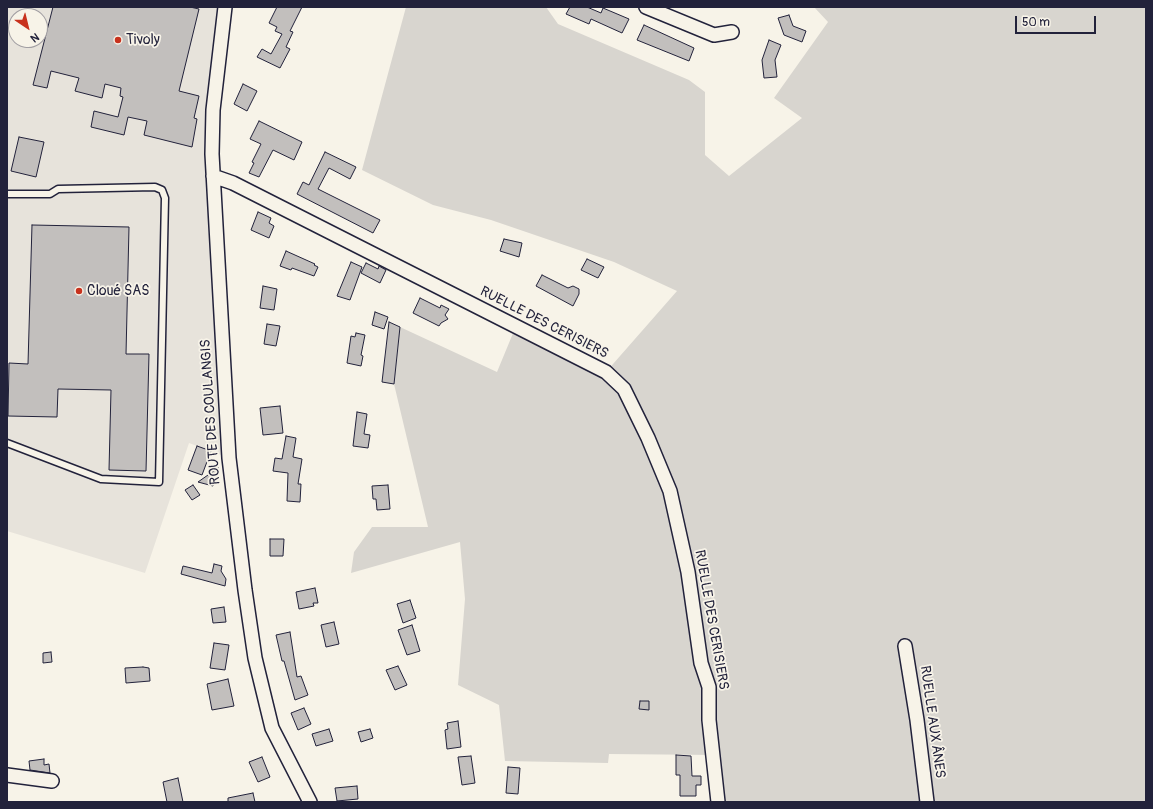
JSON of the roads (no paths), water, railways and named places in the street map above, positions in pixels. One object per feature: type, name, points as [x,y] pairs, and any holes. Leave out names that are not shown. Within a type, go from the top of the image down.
[{"type":"street","name":"ROUTE DES COULANGIS","points":[[225,7],[213,110],[214,176],[229,458],[255,658],[272,728],[310,802]]},
{"type":"street","points":[[652,8],[714,35],[732,32]]},
{"type":"street","name":"RUELLE DES CERISIERS","points":[[214,176],[239,187],[606,372],[624,389],[648,438],[670,492],[688,572],[701,663],[709,686],[709,720],[718,802]]},
{"type":"street","name":"RUELLE AUX ÂNES","points":[[905,646],[918,720],[927,802]]},
{"type":"street","points":[[7,775],[52,781]]},
{"type":"lane","points":[[7,194],[50,194],[58,188],[155,187],[162,190],[165,198],[159,482],[101,479],[7,443]]},
{"type":"place","name":"Tivoly","points":[[118,40]]},
{"type":"place","name":"Cloué SAS","points":[[79,291]]}]
